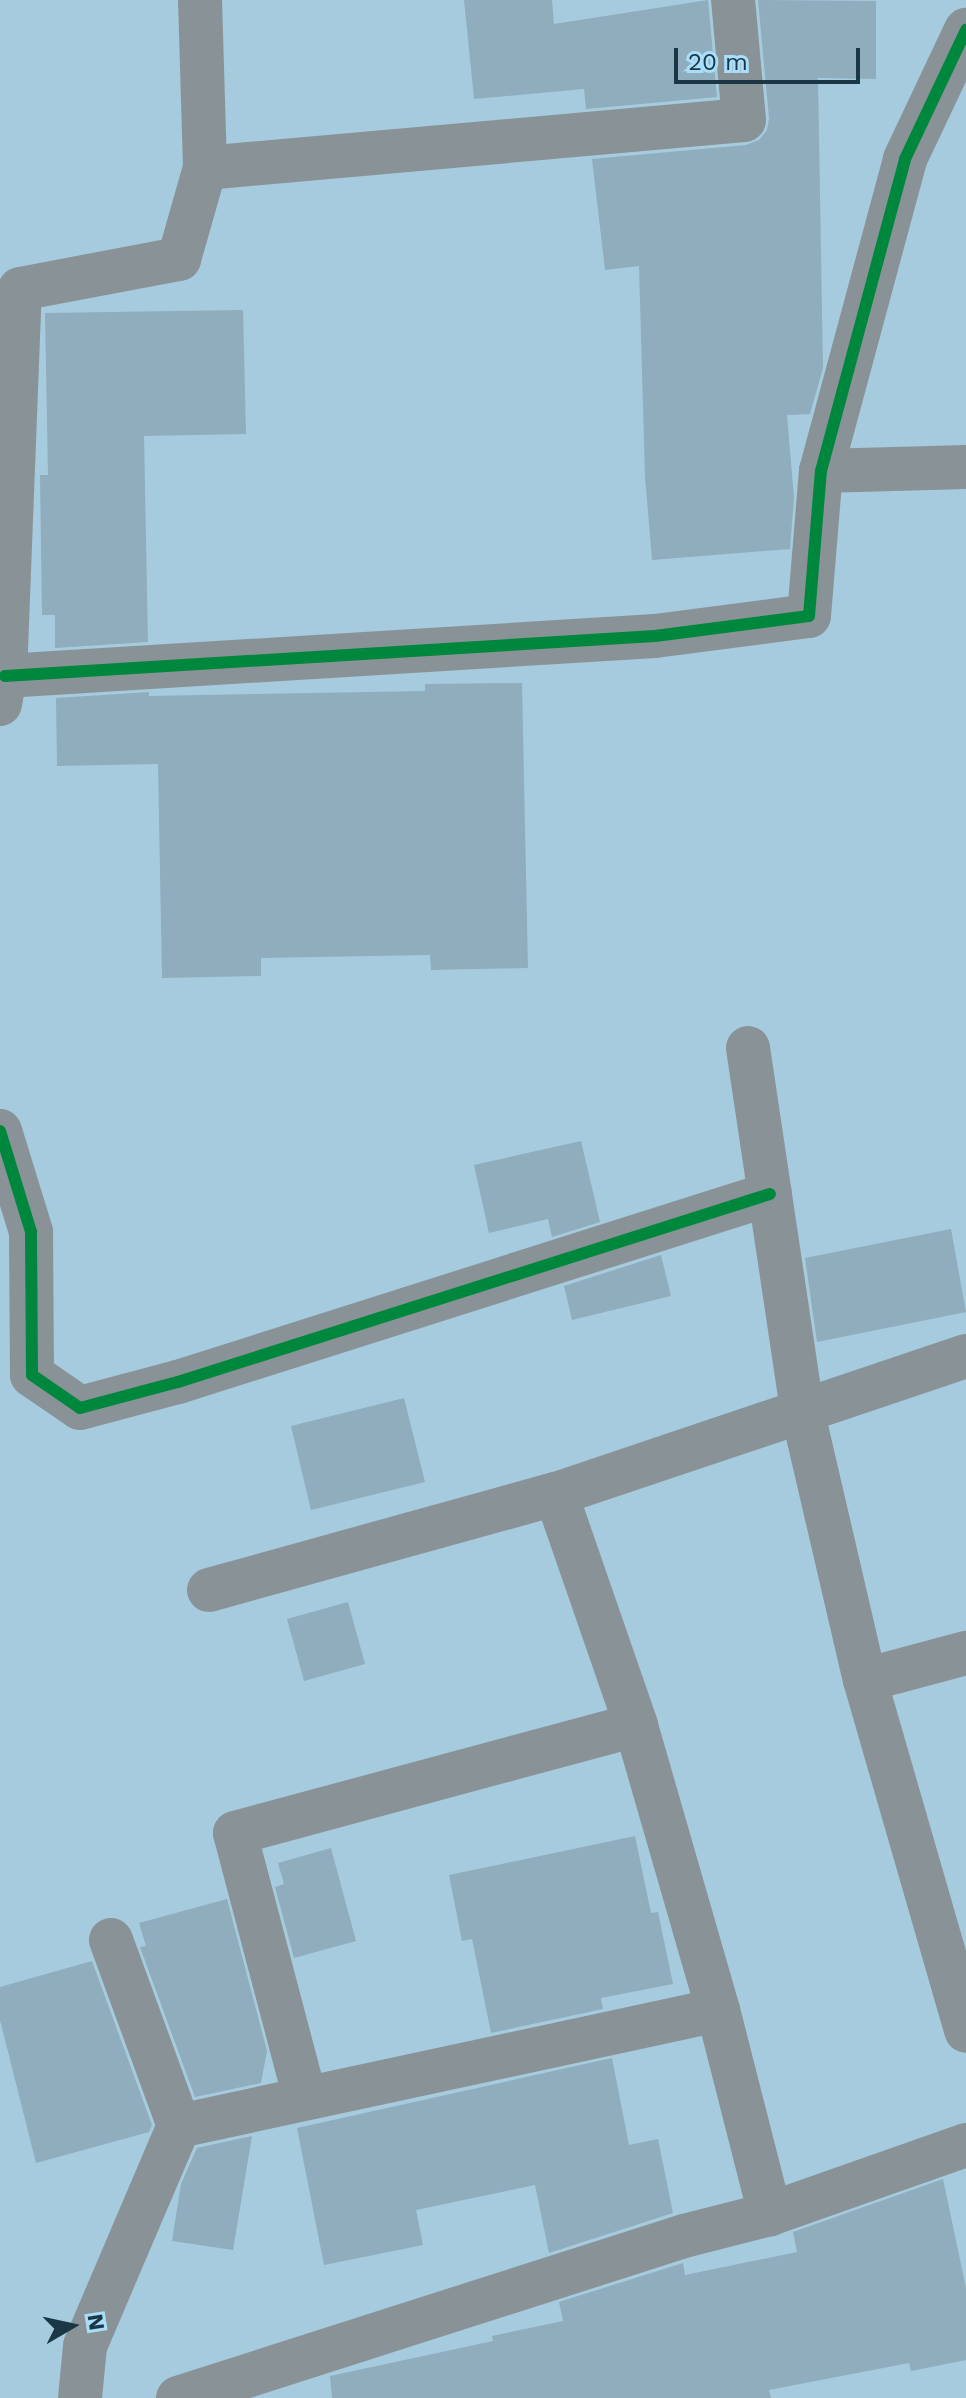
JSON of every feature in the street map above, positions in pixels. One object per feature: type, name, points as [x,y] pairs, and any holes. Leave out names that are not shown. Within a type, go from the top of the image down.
[{"type":"street","points":[[200,0],[205,168],[179,259],[10,289],[2,690],[655,636],[809,616],[821,471],[905,159],[966,30]]},
{"type":"street","points":[[205,168],[744,120],[733,0]]},
{"type":"street","points":[[821,471],[966,467]]},
{"type":"street","points":[[748,1048],[803,1414],[865,1680],[966,2031]]},
{"type":"street","points":[[0,1131],[31,1232],[16,1376],[80,1408],[178,1382],[770,1194]]},
{"type":"street","points":[[209,1590],[556,1494],[803,1414],[966,1356]]},
{"type":"street","points":[[556,1494],[636,1725],[718,2010],[770,2214]]},
{"type":"street","points":[[865,1680],[966,1653]]},
{"type":"street","points":[[305,2098],[235,1833],[636,1725]]},
{"type":"street","points":[[80,2398],[85,2346],[179,2126],[111,1940]]},
{"type":"street","points":[[179,2126],[718,2010]]},
{"type":"street","points":[[178,2398],[684,2236],[770,2214],[966,2145]]},
{"type":"building","points":[[464,0],[552,0],[554,24],[708,0],[717,97],[586,109],[584,89],[474,99]]},
{"type":"building","points":[[758,0],[876,1],[876,79],[818,78],[823,368],[810,414],[787,415],[794,498],[790,549],[652,560],[645,477],[639,266],[605,270],[592,159],[746,145],[759,140],[767,130],[769,118]]},
{"type":"building","points":[[243,310],[246,434],[144,436],[148,642],[55,648],[55,615],[42,615],[40,475],[48,475],[45,313]]},
{"type":"building","points":[[522,683],[528,968],[431,970],[430,955],[261,958],[261,976],[162,978],[158,764],[57,766],[56,698],[149,692],[149,696],[425,691],[425,684]]},
{"type":"building","points":[[581,1141],[600,1222],[552,1237],[548,1219],[489,1233],[474,1165]]},
{"type":"building","points":[[951,1229],[966,1312],[817,1342],[805,1258]]},
{"type":"building","points":[[661,1255],[671,1296],[572,1320],[564,1286]]},
{"type":"building","points":[[404,1398],[425,1482],[311,1510],[291,1426]]},
{"type":"building","points":[[348,1602],[365,1664],[304,1681],[287,1619]]},
{"type":"building","points":[[635,1836],[651,1913],[658,1912],[673,1984],[601,1998],[603,2009],[491,2033],[472,1939],[462,1941],[449,1875]]},
{"type":"building","points":[[331,1848],[356,1941],[294,1958],[275,1887],[284,1884],[278,1863]]},
{"type":"building","points":[[227,1899],[267,2051],[261,2083],[195,2097],[140,1947],[146,1946],[139,1923]]},
{"type":"building","points":[[92,1961],[152,2125],[149,2132],[36,2163],[0,2020],[0,1987]]},
{"type":"building","points":[[612,2058],[629,2145],[658,2139],[673,2213],[549,2253],[535,2185],[416,2210],[423,2245],[324,2265],[297,2128]]},
{"type":"building","points":[[252,2136],[233,2250],[172,2241],[181,2184],[197,2148]]},
{"type":"building","points":[[943,2179],[966,2288],[966,2360],[911,2371],[909,2363],[769,2390],[771,2398],[332,2398],[330,2376],[493,2341],[492,2336],[563,2321],[559,2302],[683,2263],[685,2275],[797,2252],[793,2232]]},
{"type":"cycle path","points":[[5,676],[655,636],[809,616],[821,471],[905,159],[966,30]]},
{"type":"cycle path","points":[[0,1131],[31,1232],[32,1375],[80,1408],[178,1382],[770,1194]]}]
